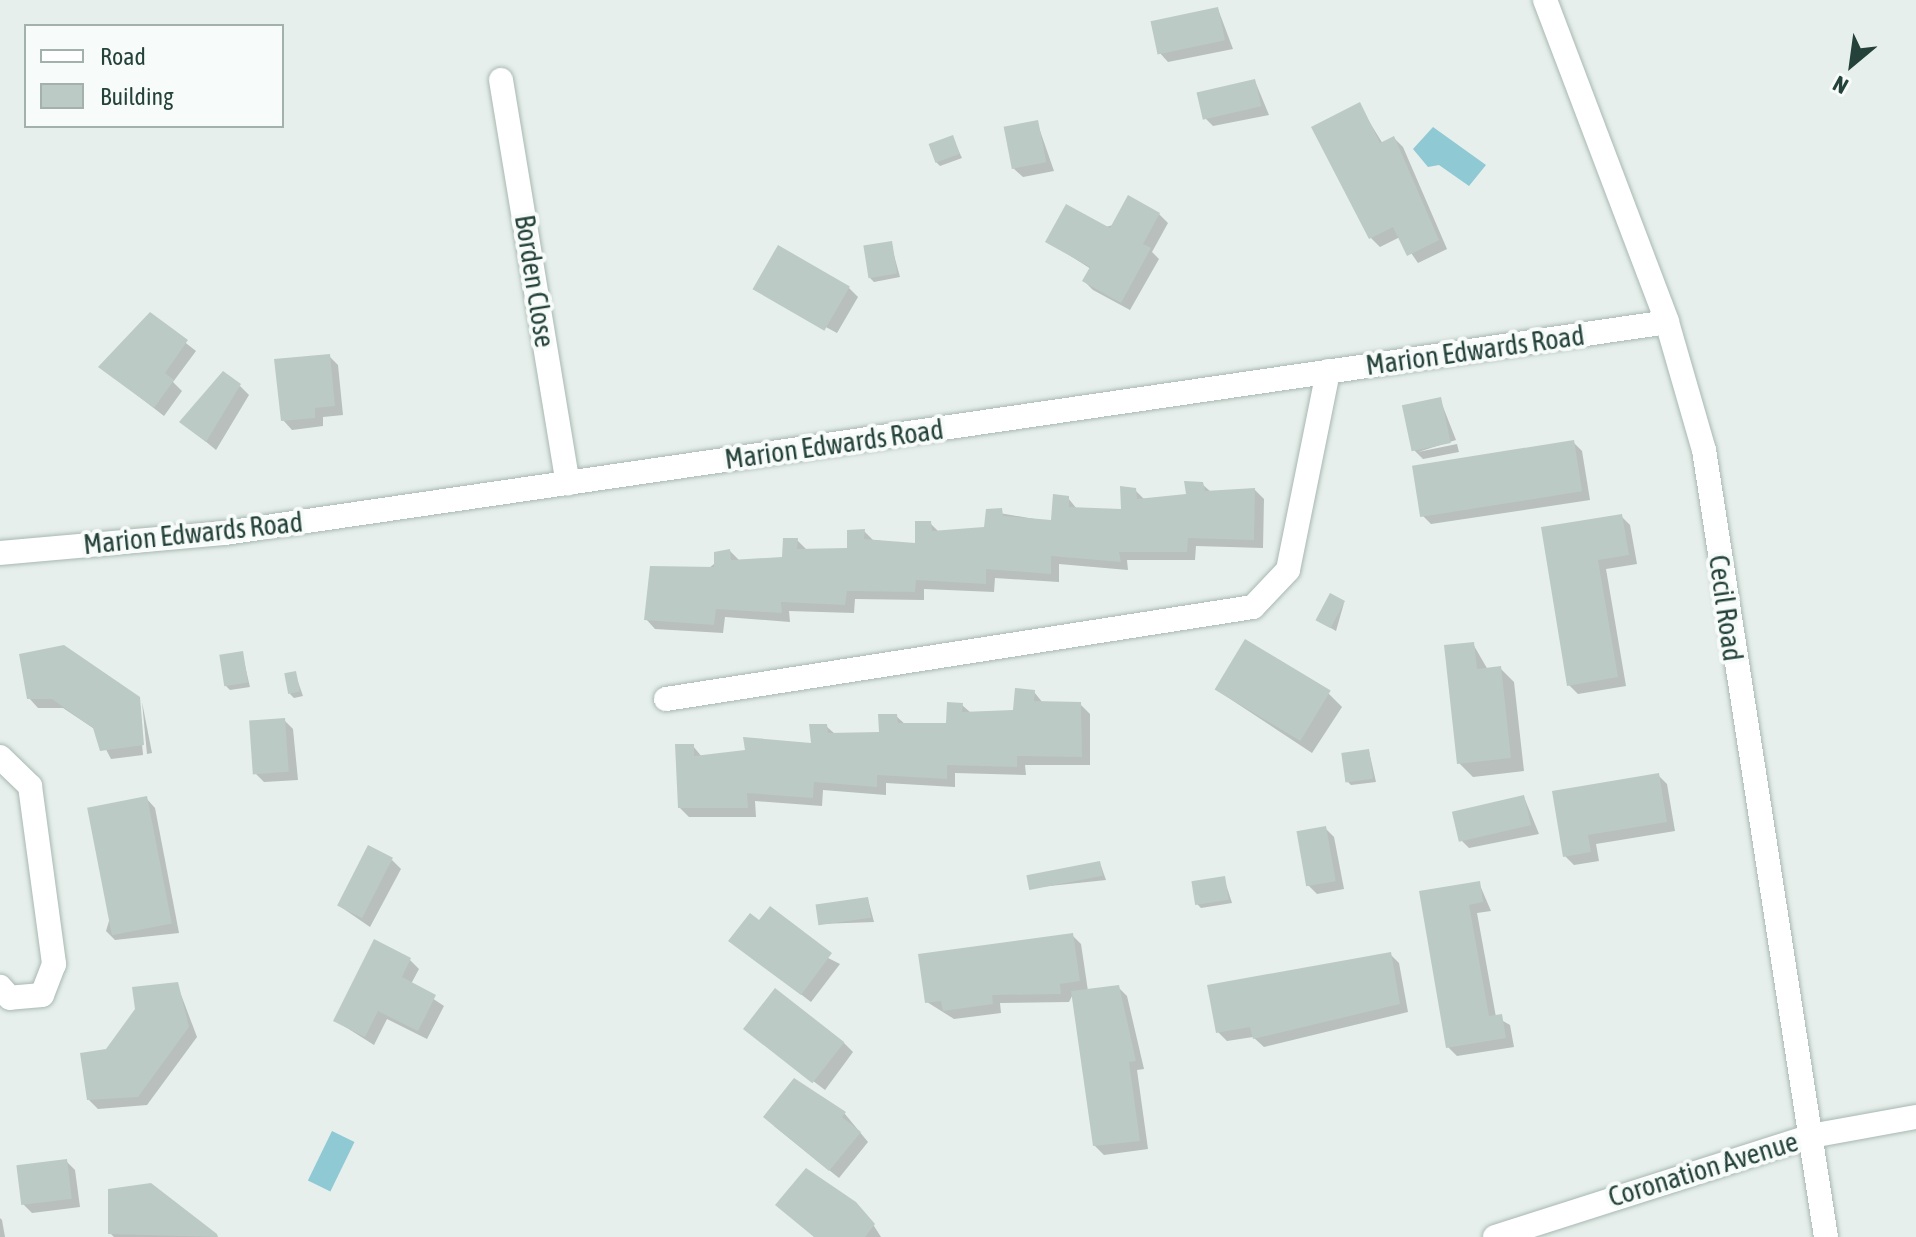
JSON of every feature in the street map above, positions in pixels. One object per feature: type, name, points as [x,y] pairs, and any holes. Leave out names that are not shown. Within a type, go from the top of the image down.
[{"type":"street","name":"Cecil Road","points":[[1545,0],[1667,322],[1704,450],[1826,1237]]},
{"type":"street","name":"Borden Close","points":[[501,80],[568,483]]},
{"type":"street","name":"Marion Edwards Road","points":[[0,553],[225,533],[1667,322]]},
{"type":"street","points":[[666,699],[1253,607],[1288,570],[1328,371]]},
{"type":"street","points":[[0,757],[30,786],[54,964],[42,995],[10,998],[0,987]]},
{"type":"street","name":"Coronation Avenue","points":[[1495,1237],[1811,1136],[1916,1117]]},
{"type":"water","points":[[1433,127],[1486,165],[1469,186],[1439,165],[1428,167],[1413,149]]},
{"type":"water","points":[[332,1131],[354,1142],[330,1191],[308,1180]]},
{"type":"building","points":[[1218,7],[1225,40],[1158,55],[1151,21]]},
{"type":"building","points":[[1255,79],[1261,106],[1203,120],[1197,92]]},
{"type":"building","points":[[1360,102],[1380,143],[1394,136],[1439,240],[1407,256],[1393,227],[1369,239],[1311,127]]},
{"type":"building","points":[[1038,120],[1046,162],[1012,169],[1004,127]]},
{"type":"building","points":[[953,135],[960,154],[935,163],[929,144]]},
{"type":"building","points":[[1128,195],[1160,213],[1143,244],[1151,248],[1121,303],[1082,281],[1090,267],[1045,242],[1066,204],[1110,228]]},
{"type":"building","points":[[892,241],[897,274],[869,278],[863,246]]},
{"type":"building","points":[[778,245],[850,287],[824,331],[752,289]]},
{"type":"building","points":[[150,312],[188,340],[165,373],[174,380],[154,408],[98,367]]},
{"type":"building","points":[[330,354],[335,406],[315,408],[315,418],[281,421],[274,359]]},
{"type":"building","points":[[223,371],[241,384],[206,442],[179,422]]},
{"type":"building","points":[[1441,397],[1451,443],[1412,451],[1402,405]]},
{"type":"building","points":[[1574,440],[1582,491],[1420,517],[1412,466]]},
{"type":"building","points":[[1184,481],[1203,482],[1205,491],[1255,488],[1254,540],[1188,538],[1187,552],[1119,552],[1121,562],[1051,556],[1051,574],[986,569],[986,584],[916,580],[915,592],[847,591],[845,605],[781,602],[782,613],[716,609],[714,625],[644,620],[650,566],[714,567],[714,552],[730,549],[731,560],[782,557],[783,538],[798,538],[797,549],[847,548],[847,530],[865,529],[864,539],[915,543],[915,521],[931,521],[932,531],[984,527],[986,509],[1002,508],[1003,516],[1051,520],[1053,494],[1069,496],[1069,507],[1121,509],[1120,486],[1136,488],[1137,499],[1186,494]]},
{"type":"building","points":[[1622,514],[1629,555],[1598,560],[1618,677],[1567,686],[1541,527]]},
{"type":"building","points":[[1330,593],[1345,601],[1330,628],[1315,620]]},
{"type":"building","points":[[1245,639],[1331,691],[1300,741],[1215,690]]},
{"type":"building","points":[[1474,642],[1477,669],[1501,666],[1511,758],[1457,764],[1444,645]]},
{"type":"building","points":[[64,645],[140,697],[144,745],[100,751],[93,728],[52,699],[27,699],[19,654]]},
{"type":"building","points":[[243,651],[248,683],[224,686],[219,655]]},
{"type":"building","points":[[296,671],[300,692],[288,694],[284,673]]},
{"type":"building","points":[[1015,688],[1035,690],[1034,701],[1081,702],[1082,757],[1017,756],[1017,767],[947,765],[947,779],[877,775],[877,787],[814,782],[813,798],[747,793],[748,808],[678,808],[675,744],[694,744],[694,756],[745,750],[743,737],[811,743],[809,724],[827,724],[828,733],[879,732],[878,714],[897,714],[898,723],[946,723],[947,702],[963,703],[962,712],[1013,710]]},
{"type":"building","points":[[285,718],[289,772],[253,774],[249,721]]},
{"type":"building","points":[[1369,749],[1373,779],[1345,783],[1341,753]]},
{"type":"building","points":[[1659,773],[1667,822],[1588,835],[1591,852],[1563,857],[1552,791]]},
{"type":"building","points":[[1524,795],[1531,825],[1459,842],[1452,812]]},
{"type":"building","points":[[147,796],[172,924],[112,935],[87,808]]},
{"type":"building","points":[[1326,826],[1336,881],[1306,886],[1296,831]]},
{"type":"building","points":[[368,845],[393,858],[362,918],[337,906]]},
{"type":"building","points":[[1100,861],[1103,876],[1029,890],[1026,875]]},
{"type":"building","points":[[1225,876],[1229,900],[1195,905],[1191,881]]},
{"type":"building","points":[[1480,881],[1483,902],[1469,905],[1489,1016],[1502,1014],[1506,1038],[1446,1048],[1419,891]]},
{"type":"building","points":[[868,897],[871,918],[818,925],[816,904]]},
{"type":"building","points":[[770,906],[832,953],[801,995],[728,941],[750,913],[759,920]]},
{"type":"building","points":[[1073,933],[1080,981],[1060,984],[1061,994],[992,995],[993,1004],[943,1011],[941,1001],[925,1003],[918,954]]},
{"type":"building","points":[[374,939],[411,958],[402,977],[436,995],[418,1031],[378,1011],[365,1037],[333,1021]]},
{"type":"building","points":[[1391,952],[1400,1004],[1253,1039],[1250,1027],[1216,1033],[1207,985]]},
{"type":"building","points":[[178,982],[189,1027],[138,1097],[87,1100],[80,1053],[106,1049],[135,1009],[132,987]]},
{"type":"building","points":[[1119,985],[1136,1061],[1129,1062],[1140,1141],[1093,1146],[1071,991]]},
{"type":"building","points":[[775,988],[844,1042],[812,1083],[743,1029]]},
{"type":"building","points":[[794,1078],[846,1112],[842,1117],[861,1132],[829,1171],[763,1117]]},
{"type":"building","points":[[67,1159],[72,1199],[21,1205],[16,1165]]},
{"type":"building","points":[[806,1168],[856,1202],[875,1224],[865,1237],[814,1237],[775,1205]]},
{"type":"building","points":[[151,1183],[218,1237],[108,1234],[108,1189]]}]
